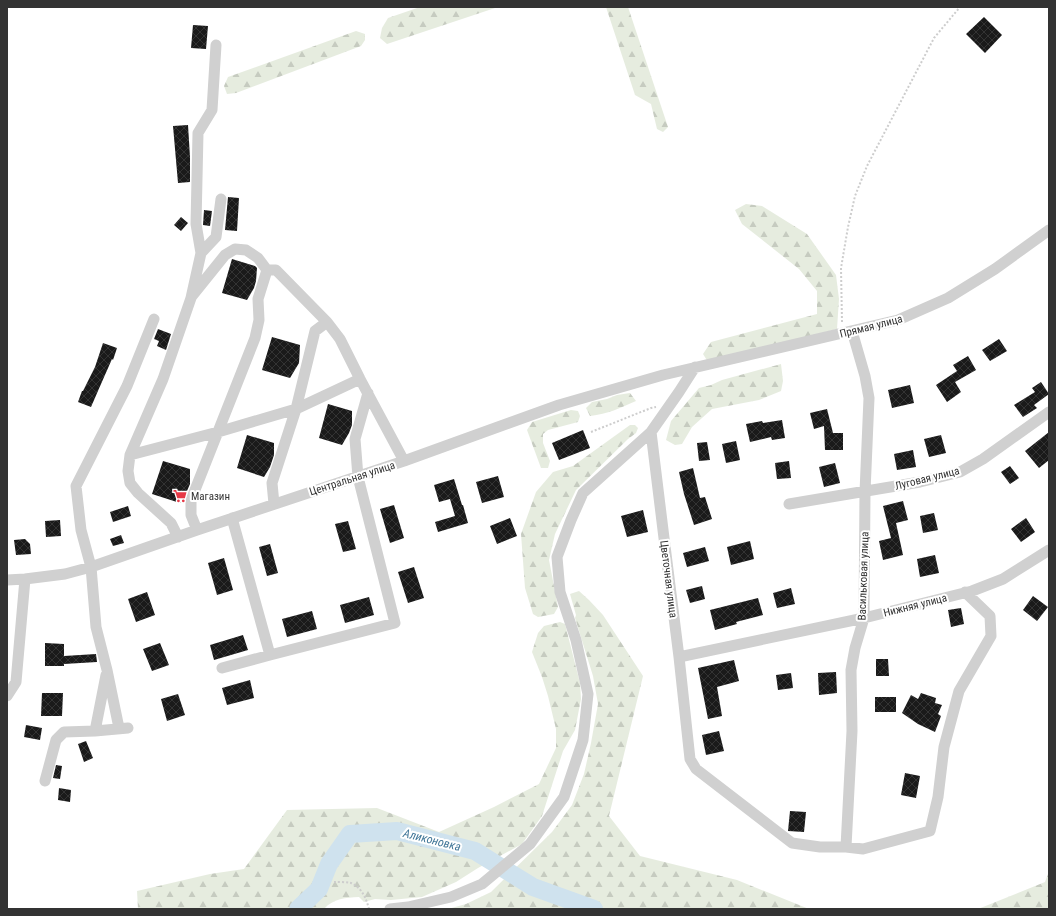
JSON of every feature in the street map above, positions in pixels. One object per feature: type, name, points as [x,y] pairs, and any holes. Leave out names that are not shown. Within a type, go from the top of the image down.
[{"type":"street","points":[[178,537],[171,523],[130,483],[128,471],[130,455],[163,379],[191,298],[201,253],[196,224],[198,133],[212,110],[216,45]]},
{"type":"street","points":[[201,253],[216,236],[221,199]]},
{"type":"street","name":"Прямая улица","points":[[695,367],[898,320],[948,298],[995,269],[1049,230]]},
{"type":"street","points":[[191,298],[226,255],[235,249],[246,250],[258,258],[267,270]]},
{"type":"street","points":[[267,270],[276,270],[327,322],[340,339],[404,461]]},
{"type":"street","points":[[197,530],[191,515],[192,500],[255,338],[258,320],[258,299],[267,270]]},
{"type":"street","points":[[45,781],[56,740],[64,732],[123,728],[106,670],[96,627],[91,567],[81,530],[76,486],[127,386],[154,319]]},
{"type":"street","points":[[274,504],[272,483],[296,409],[315,331],[327,322]]},
{"type":"street","name":"Васильковая улица","points":[[846,847],[852,731],[851,670],[855,648],[864,618],[865,492],[869,398],[865,376],[847,332]]},
{"type":"street","points":[[390,909],[408,907],[451,897],[482,884],[530,844],[564,796],[583,740],[588,694],[576,640],[560,592],[557,556],[583,493],[651,432],[666,412],[695,367]]},
{"type":"street","name":"Центральная улица","points":[[7,580],[65,574],[91,567],[232,518],[358,477],[559,405],[695,367]]},
{"type":"street","points":[[130,455],[218,432],[296,409],[360,379]]},
{"type":"street","points":[[222,668],[395,623],[358,477],[355,439],[368,394]]},
{"type":"street","name":"Луговая улица","points":[[789,504],[920,482],[960,472],[983,459],[1049,412]]},
{"type":"street","name":"Цветочная улица","points":[[651,432],[679,656],[690,759],[696,769],[792,843],[820,847],[846,847],[863,849],[930,831],[938,797],[944,747],[959,691],[991,636],[990,616],[965,592]]},
{"type":"street","points":[[232,518],[270,655]]},
{"type":"street","name":"Нижняя улица","points":[[679,656],[864,618],[965,592],[1003,579],[1049,550]]},
{"type":"street","points":[[7,696],[16,682],[25,579]]},
{"type":"street","points":[[95,731],[106,670]]},
{"type":"path","points":[[847,332],[841,268],[855,196],[867,166],[934,38],[960,7]]},
{"type":"path","points":[[592,432],[651,408],[659,407],[666,412]]},
{"type":"path","points":[[334,882],[350,883],[360,889],[366,897],[369,909]]},
{"type":"green space","points":[[420,7],[498,7],[387,44],[380,38],[382,28],[388,18]]},
{"type":"green space","points":[[606,7],[628,7],[668,127],[663,132],[657,129],[651,104],[635,95]]},
{"type":"green space","points":[[356,31],[365,34],[365,40],[361,46],[236,93],[227,94],[224,86],[228,77]]},
{"type":"green space","points":[[746,204],[762,206],[807,234],[836,275],[839,299],[837,329],[708,362],[703,354],[711,342],[817,314],[817,291],[799,269],[742,224],[735,210]]},
{"type":"green space","points":[[781,364],[783,381],[781,391],[759,400],[712,409],[692,427],[682,444],[675,445],[666,440],[671,421],[699,388],[722,380]]},
{"type":"green space","points":[[630,393],[636,401],[603,414],[590,416],[586,408],[592,402]]},
{"type":"green space","points":[[571,410],[578,411],[580,416],[578,422],[548,430],[543,434],[543,443],[550,461],[548,468],[541,468],[527,430],[532,422]]},
{"type":"green space","points":[[630,425],[635,425],[638,428],[636,433],[576,490],[555,534],[549,560],[558,607],[554,614],[538,617],[533,614],[525,588],[521,534],[536,492],[553,472],[573,466]]},
{"type":"green space","points":[[579,591],[603,615],[643,676],[609,816],[640,856],[737,880],[809,909],[448,909],[466,904],[491,892],[552,832],[572,805],[584,774],[598,704],[593,676],[575,618],[576,615],[570,594]]},
{"type":"green space","points":[[560,622],[565,624],[580,683],[581,699],[575,730],[563,751],[542,816],[522,844],[456,882],[422,897],[391,900],[375,899],[364,902],[359,897],[340,899],[328,905],[324,909],[138,909],[137,891],[210,874],[244,869],[287,810],[377,808],[439,832],[494,807],[539,784],[556,748],[556,729],[548,696],[532,652],[538,633],[544,626]]},
{"type":"green space","points":[[1049,871],[1049,909],[978,909],[1045,882]]},
{"type":"building","points":[[984,17],[1002,35],[985,53],[966,34]]},
{"type":"building","points":[[193,25],[208,26],[206,49],[191,48]]},
{"type":"building","points":[[188,125],[190,182],[178,183],[173,126]]},
{"type":"building","points":[[228,197],[239,198],[237,231],[225,230]]},
{"type":"building","points":[[204,210],[212,211],[210,226],[203,225]]},
{"type":"building","points":[[181,217],[188,223],[181,231],[174,225]]},
{"type":"building","points":[[232,259],[255,266],[257,268],[254,288],[247,300],[222,293]]},
{"type":"building","points":[[158,329],[171,334],[166,350],[157,346],[159,341],[154,339]]},
{"type":"building","points":[[272,337],[300,345],[299,363],[290,378],[262,370]]},
{"type":"building","points":[[999,339],[1007,351],[990,361],[982,350]]},
{"type":"building","points":[[103,343],[117,348],[91,407],[78,402],[82,391],[95,367]]},
{"type":"building","points":[[968,356],[976,370],[955,382],[961,392],[947,402],[936,385],[957,371],[953,365]]},
{"type":"building","points":[[1041,382],[1049,394],[1034,405],[1037,408],[1023,417],[1014,405],[1035,392],[1032,388]]},
{"type":"building","points":[[910,385],[914,403],[892,408],[888,390]]},
{"type":"building","points":[[328,404],[352,411],[352,425],[342,445],[319,438]]},
{"type":"building","points":[[827,409],[833,433],[843,433],[843,450],[825,450],[824,426],[814,429],[810,413]]},
{"type":"building","points":[[782,420],[785,438],[772,440],[771,437],[750,442],[746,424],[762,421],[763,423]]},
{"type":"building","points":[[583,430],[590,448],[559,460],[552,443]]},
{"type":"building","points":[[1049,432],[1049,460],[1039,468],[1025,451]]},
{"type":"building","points":[[247,435],[274,443],[274,455],[270,467],[264,477],[237,468]]},
{"type":"building","points":[[941,435],[946,453],[929,457],[924,439]]},
{"type":"building","points":[[736,441],[740,460],[726,463],[722,444]]},
{"type":"building","points":[[707,442],[710,460],[699,461],[697,443]]},
{"type":"building","points":[[913,450],[916,467],[897,470],[894,454]]},
{"type":"building","points":[[163,461],[190,469],[190,484],[180,503],[152,494]]},
{"type":"building","points":[[789,461],[791,478],[777,479],[775,463]]},
{"type":"building","points":[[835,463],[840,483],[824,487],[819,467]]},
{"type":"building","points":[[1010,466],[1019,478],[1010,484],[1001,472]]},
{"type":"building","points":[[693,468],[700,498],[705,497],[712,519],[694,525],[679,472]]},
{"type":"building","points":[[498,476],[504,497],[482,503],[476,482]]},
{"type":"building","points":[[454,479],[468,523],[438,532],[435,522],[455,516],[450,499],[439,502],[434,485]]},
{"type":"building","points":[[903,501],[908,520],[896,523],[903,555],[883,560],[879,541],[891,538],[883,506]]},
{"type":"building","points":[[394,505],[404,538],[390,543],[380,509]]},
{"type":"building","points":[[128,506],[131,516],[113,522],[110,512]]},
{"type":"building","points":[[643,510],[648,532],[627,537],[621,516]]},
{"type":"building","points":[[934,513],[938,530],[923,533],[920,516]]},
{"type":"building","points":[[510,518],[517,536],[497,544],[490,526]]},
{"type":"building","points":[[1026,518],[1035,532],[1021,542],[1011,529]]},
{"type":"building","points":[[60,520],[61,536],[46,537],[45,521]]},
{"type":"building","points":[[348,521],[356,549],[343,552],[335,524]]},
{"type":"building","points":[[121,535],[124,543],[113,546],[110,539]]},
{"type":"building","points":[[25,539],[30,544],[31,554],[16,555],[14,540]]},
{"type":"building","points":[[750,541],[754,559],[731,565],[727,547]]},
{"type":"building","points":[[270,544],[278,573],[267,576],[259,547]]},
{"type":"building","points":[[705,547],[709,561],[687,567],[683,553]]},
{"type":"building","points":[[935,555],[939,573],[920,577],[917,559]]},
{"type":"building","points":[[224,558],[233,590],[217,595],[208,563]]},
{"type":"building","points":[[414,567],[424,598],[408,603],[398,572]]},
{"type":"building","points":[[702,586],[705,599],[690,603],[686,590]]},
{"type":"building","points":[[791,588],[795,604],[777,608],[773,593]]},
{"type":"building","points":[[147,592],[155,615],[136,622],[128,599]]},
{"type":"building","points":[[1033,596],[1048,607],[1037,621],[1023,610]]},
{"type":"building","points":[[369,597],[374,615],[345,623],[340,605]]},
{"type":"building","points":[[758,598],[763,615],[736,622],[737,624],[715,630],[710,610]]},
{"type":"building","points":[[961,608],[964,624],[951,627],[948,610]]},
{"type":"building","points":[[312,611],[317,629],[287,637],[282,619]]},
{"type":"building","points":[[243,635],[248,650],[214,660],[210,645]]},
{"type":"building","points":[[45,643],[64,644],[64,656],[96,654],[97,662],[64,664],[64,666],[45,666]]},
{"type":"building","points":[[160,643],[169,665],[152,671],[143,649]]},
{"type":"building","points":[[876,659],[888,659],[889,676],[876,676]]},
{"type":"building","points":[[734,660],[739,681],[717,687],[722,716],[708,719],[698,668]]},
{"type":"building","points":[[836,672],[837,693],[819,695],[818,673]]},
{"type":"building","points":[[791,673],[793,688],[778,690],[776,675]]},
{"type":"building","points":[[250,680],[254,698],[227,705],[222,688]]},
{"type":"building","points":[[42,693],[63,693],[62,716],[41,716]]},
{"type":"building","points":[[921,693],[936,698],[935,703],[942,705],[938,714],[941,716],[935,732],[918,724],[902,713],[911,695],[918,699]]},
{"type":"building","points":[[178,694],[185,715],[167,721],[161,699]]},
{"type":"building","points":[[875,697],[896,697],[896,712],[875,712]]},
{"type":"building","points":[[26,725],[42,728],[40,740],[24,737]]},
{"type":"building","points":[[719,731],[724,751],[706,755],[702,735]]},
{"type":"building","points":[[86,741],[93,758],[84,762],[78,744]]},
{"type":"building","points":[[56,765],[62,766],[60,779],[53,778]]},
{"type":"building","points":[[905,773],[920,776],[916,798],[901,795]]},
{"type":"building","points":[[59,788],[71,790],[70,802],[58,800]]},
{"type":"building","points":[[790,811],[806,812],[804,832],[788,831]]},
{"type":"waterway","name":"Аликоновка","points":[[298,909],[319,889],[329,864],[350,834],[397,831],[475,851],[533,887],[594,909]]},
{"type":"place","name":"Магазин","points":[[180,496]]}]
